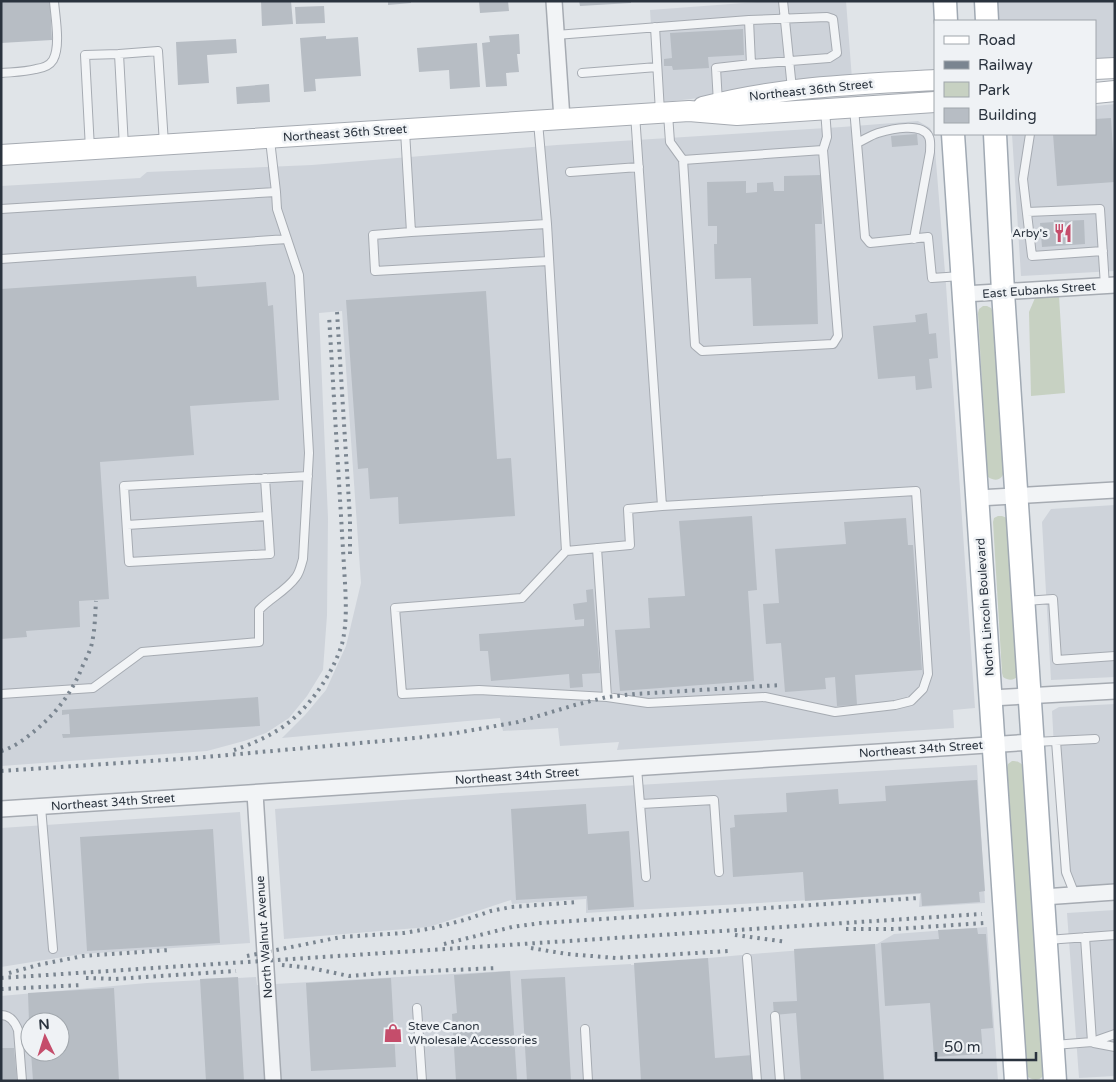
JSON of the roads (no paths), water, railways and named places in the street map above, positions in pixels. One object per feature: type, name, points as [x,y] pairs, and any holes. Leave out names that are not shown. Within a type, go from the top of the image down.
[{"type":"main road","points":[[945,1],[946,20]]},
{"type":"main road","points":[[986,1],[987,20]]},
{"type":"main road","points":[[1096,69],[1115,68]]},
{"type":"main road","name":"Northeast 36th Street","points":[[689,111],[736,98],[839,85],[934,80]]},
{"type":"main road","points":[[1096,93],[1115,91]]},
{"type":"main road","name":"Northeast 36th Street","points":[[1,155],[664,112],[689,111],[737,115],[934,102]]},
{"type":"main road","name":"North Lincoln Boulevard","points":[[953,135],[1016,1081]]},
{"type":"main road","points":[[995,135],[1003,292],[1055,1081]]},
{"type":"street","points":[[554,1],[562,118]]},
{"type":"street","name":"East Eubanks Street","points":[[963,285],[1003,292],[1110,285]]},
{"type":"street","points":[[978,498],[1115,490]]},
{"type":"street","points":[[991,698],[1115,691]]},
{"type":"street","name":"Northeast 34th Street","points":[[1,810],[1033,742]]},
{"type":"street","name":"North Walnut Avenue","points":[[255,793],[274,1081]]},
{"type":"street","points":[[1043,897],[1115,892]]},
{"type":"lane","points":[[1,73],[37,69],[52,62],[56,49],[54,1]]},
{"type":"lane","points":[[782,1],[793,91]]},
{"type":"lane","points":[[556,35],[784,18],[827,17],[833,20],[837,53],[829,58],[789,60],[716,68],[718,103]]},
{"type":"lane","points":[[749,20],[751,64]]},
{"type":"lane","points":[[655,27],[657,67],[670,142],[682,160],[695,345],[702,351],[833,344],[838,336],[824,150],[827,137],[825,110]]},
{"type":"lane","points":[[90,149],[85,55],[158,51],[164,144]]},
{"type":"lane","points":[[119,54],[124,147]]},
{"type":"lane","points":[[582,73],[657,67]]},
{"type":"lane","points":[[854,108],[865,237],[870,243],[928,237],[932,278],[963,285]]},
{"type":"lane","points":[[635,114],[662,506]]},
{"type":"lane","points":[[538,120],[547,224],[566,551]]},
{"type":"lane","points":[[857,143],[876,133],[895,129],[915,128],[923,130],[928,134],[930,152],[914,239]]},
{"type":"lane","points":[[405,129],[411,232]]},
{"type":"lane","points":[[1030,135],[1023,179],[1032,256],[1103,251]]},
{"type":"lane","points":[[1,694],[93,688],[142,652],[259,642],[259,610],[287,587],[299,572],[303,559],[309,453],[299,275],[277,209],[270,138]]},
{"type":"lane","points":[[682,160],[824,150]]},
{"type":"lane","points":[[570,172],[639,167]]},
{"type":"lane","points":[[1,210],[276,192]]},
{"type":"lane","points":[[1027,212],[1100,209],[1103,251],[1110,285]]},
{"type":"lane","points":[[547,224],[373,235],[375,271],[549,261]]},
{"type":"lane","points":[[1,259],[287,239]]},
{"type":"lane","points":[[265,478],[270,554],[129,562],[124,486],[265,478],[308,476]]},
{"type":"lane","points":[[916,491],[928,674],[923,689],[911,701],[895,705],[835,712],[765,696],[648,703],[607,697],[479,690],[402,694],[395,608],[522,598],[566,551],[597,548],[630,546],[628,509],[916,491]]},
{"type":"lane","points":[[127,525],[267,516]]},
{"type":"lane","points":[[597,548],[607,697]]},
{"type":"lane","points":[[1023,601],[1053,599],[1057,660],[1115,656]]},
{"type":"lane","points":[[1033,742],[1094,738]]},
{"type":"lane","points":[[1056,740],[1066,872],[1075,895]]},
{"type":"lane","points":[[637,768],[646,877]]},
{"type":"lane","points":[[641,804],[714,800],[719,872]]},
{"type":"lane","points":[[41,807],[53,948]]},
{"type":"lane","points":[[1046,940],[1115,936]]},
{"type":"lane","points":[[1085,937],[1092,1042]]},
{"type":"lane","points":[[747,958],[757,1081]]},
{"type":"lane","points":[[417,1008],[422,1081]]},
{"type":"lane","points":[[1,1014],[12,1019],[18,1030],[22,1081]]},
{"type":"lane","points":[[775,1016],[780,1081]]},
{"type":"lane","points":[[585,1029],[588,1081]]},
{"type":"lane","points":[[1092,1042],[1115,1034]]},
{"type":"lane","points":[[1053,1045],[1115,1038]]},
{"type":"lane","points":[[1092,1042],[1115,1043]]},
{"type":"lane","points":[[1092,1042],[1115,1047]]},
{"type":"railway","points":[[337,312],[350,519],[350,554]]},
{"type":"railway","points":[[234,750],[273,733],[302,710],[329,674],[339,654],[344,636],[346,606],[329,315]]},
{"type":"railway","points":[[1,751],[16,745],[37,729],[52,715],[70,692],[91,647],[96,601]]},
{"type":"railway","points":[[1,771],[195,758],[415,738],[518,722],[607,697],[781,685]]},
{"type":"railway","points":[[444,944],[512,927],[541,923],[918,898]]},
{"type":"railway","points":[[247,956],[341,937],[404,933],[433,928],[511,907],[579,902]]},
{"type":"railway","points":[[1,978],[982,914]]},
{"type":"railway","points":[[846,929],[896,929],[984,923]]},
{"type":"railway","points":[[735,935],[787,942]]},
{"type":"railway","points":[[531,948],[567,954],[616,958],[728,951]]},
{"type":"railway","points":[[9,973],[83,956],[169,950]]},
{"type":"railway","points":[[282,965],[311,968],[349,976],[498,968]]},
{"type":"railway","points":[[86,978],[116,979],[236,971]]},
{"type":"railway","points":[[1,989],[83,985]]},
{"type":"place","name":"Arby's","points":[[1063,233]]},
{"type":"place","name":"Steve Canon Wholesale Accessories","points":[[393,1033]]}]
